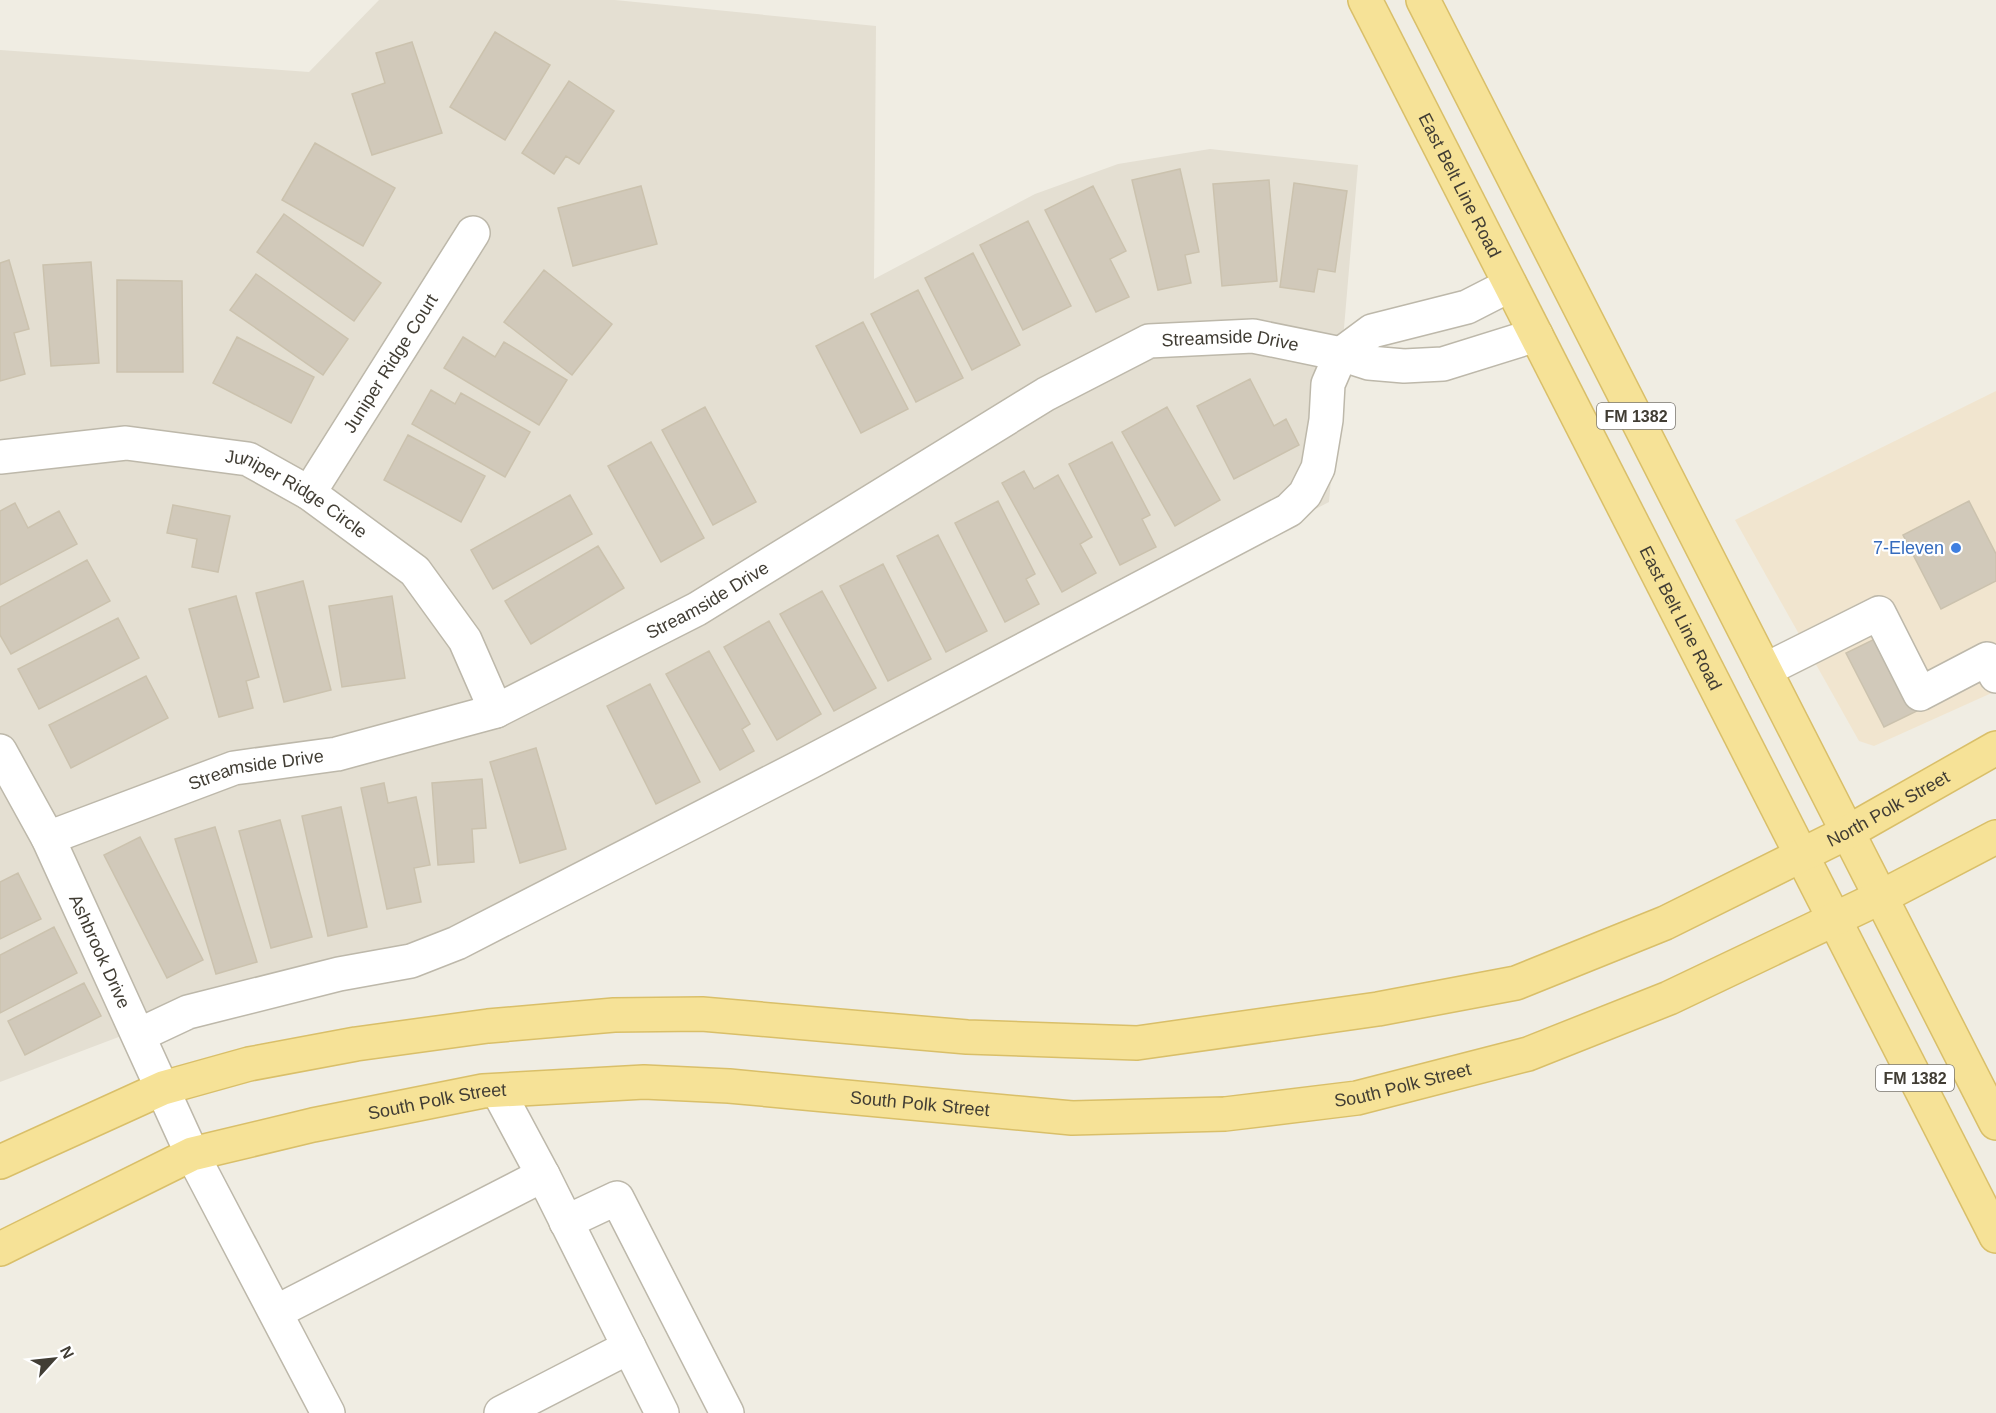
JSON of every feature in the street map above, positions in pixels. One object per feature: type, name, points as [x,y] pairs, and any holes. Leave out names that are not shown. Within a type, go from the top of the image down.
[{"type":"main road","name":"East Belt Line Road","points":[[1365,0],[1536,335],[1789,862],[1834,919],[1996,1236]]},
{"type":"main road","name":"FM 1382","points":[[1423,0],[1996,1123]]},
{"type":"main road","name":"North Polk Street","points":[[1789,862],[1848,832],[1996,748]]},
{"type":"main road","points":[[1834,919],[1996,837]]},
{"type":"main road","points":[[0,1162],[163,1088],[249,1064],[356,1044],[488,1026],[614,1015],[702,1014],[967,1037],[1137,1043],[1378,1009],[1516,983],[1665,923],[1789,862]]},
{"type":"main road","name":"South Polk Street","points":[[0,1249],[192,1154],[325,1123],[483,1091],[644,1082],[729,1086],[1072,1118],[1225,1114],[1357,1098],[1528,1054],[1669,998],[1834,919]]},
{"type":"street","name":"Juniper Ridge Court","points":[[309,493],[472,233]]},
{"type":"street","points":[[139,1035],[188,1012],[339,974],[411,961],[456,943],[810,762],[1289,510],[1305,494],[1318,468],[1326,420],[1328,384],[1341,354],[1372,332],[1467,307],[1510,285]]},
{"type":"street","name":"Streamside Drive","points":[[48,838],[234,768],[337,753],[496,711],[697,609],[1046,394],[1149,341],[1253,336],[1341,354],[1369,363],[1404,366],[1443,364],[1536,335]]},
{"type":"street","name":"Juniper Ridge Circle","points":[[0,457],[126,443],[248,459],[309,493],[415,571],[465,640],[496,711]]},
{"type":"street","points":[[1765,669],[1879,613],[1920,694],[1993,663]]},
{"type":"street","name":"Ashbrook Drive","points":[[0,751],[48,838],[192,1154],[328,1413]]},
{"type":"street","points":[[498,1090],[662,1413]]},
{"type":"street","points":[[276,1312],[543,1175]]},
{"type":"street","points":[[566,1222],[617,1198],[727,1413]]},
{"type":"street","points":[[501,1413],[629,1347]]},
{"type":"shaded area","points":[[379,0],[615,0],[876,26],[874,279],[1035,194],[1118,164],[1210,149],[1358,165],[1329,502],[458,951],[153,1024],[0,1082],[0,50],[309,72]]},
{"type":"shaded area","points":[[1996,391],[1996,691],[1874,746],[1859,741],[1735,520]]},
{"type":"building","points":[[495,32],[550,65],[505,140],[450,107]]},
{"type":"building","points":[[412,42],[442,133],[372,155],[352,94],[385,83],[376,53]]},
{"type":"building","points":[[569,81],[614,111],[579,164],[566,156],[554,174],[522,153]]},
{"type":"building","points":[[315,143],[395,188],[363,246],[282,200]]},
{"type":"building","points":[[1180,169],[1199,252],[1185,255],[1191,283],[1158,290],[1132,180]]},
{"type":"building","points":[[1269,180],[1277,281],[1222,286],[1213,184]]},
{"type":"building","points":[[1294,183],[1347,191],[1335,272],[1318,269],[1314,292],[1280,287]]},
{"type":"building","points":[[641,186],[657,244],[573,266],[558,208]]},
{"type":"building","points":[[1093,186],[1126,251],[1110,259],[1129,297],[1096,312],[1045,210]]},
{"type":"building","points":[[284,214],[381,283],[354,321],[257,252]]},
{"type":"building","points":[[1028,221],[1071,306],[1023,330],[980,245]]},
{"type":"building","points":[[973,253],[1020,345],[972,370],[925,278]]},
{"type":"building","points":[[9,260],[29,329],[14,333],[25,374],[0,381],[0,263]]},
{"type":"building","points":[[91,262],[99,363],[51,366],[43,265]]},
{"type":"building","points":[[544,270],[612,324],[572,375],[504,322]]},
{"type":"building","points":[[256,274],[348,339],[323,375],[230,310]]},
{"type":"building","points":[[117,280],[182,281],[183,372],[117,372]]},
{"type":"building","points":[[918,290],[963,378],[916,402],[871,314]]},
{"type":"building","points":[[863,322],[908,409],[861,433],[816,346]]},
{"type":"building","points":[[237,337],[314,377],[291,423],[213,383]]},
{"type":"building","points":[[463,337],[495,357],[504,342],[567,380],[539,425],[444,368]]},
{"type":"building","points":[[1250,379],[1274,426],[1286,419],[1299,445],[1234,479],[1197,406]]},
{"type":"building","points":[[431,390],[455,404],[461,393],[530,432],[505,477],[412,424]]},
{"type":"building","points":[[705,407],[756,502],[713,525],[662,430]]},
{"type":"building","points":[[1167,407],[1220,500],[1175,526],[1122,432]]},
{"type":"building","points":[[408,435],[485,476],[461,522],[384,480]]},
{"type":"building","points":[[651,442],[704,538],[661,562],[608,466]]},
{"type":"building","points":[[1112,442],[1150,515],[1142,519],[1156,547],[1120,565],[1069,464]]},
{"type":"building","points":[[1024,471],[1034,489],[1058,475],[1092,537],[1080,544],[1096,573],[1062,592],[1002,483]]},
{"type":"building","points":[[570,495],[592,534],[493,589],[471,550]]},
{"type":"building","points":[[998,501],[1035,574],[1026,579],[1039,604],[1005,622],[955,523]]},
{"type":"building","points":[[1969,501],[1996,554],[1996,581],[1941,609],[1903,535]]},
{"type":"building","points":[[15,503],[28,528],[59,511],[77,544],[0,585],[0,511]]},
{"type":"building","points":[[173,505],[230,516],[218,572],[192,567],[197,539],[167,533]]},
{"type":"building","points":[[938,535],[987,631],[946,652],[897,556]]},
{"type":"building","points":[[598,546],[624,588],[531,644],[505,601]]},
{"type":"building","points":[[87,560],[110,601],[11,654],[0,635],[0,607]]},
{"type":"building","points":[[883,564],[931,659],[888,681],[840,586]]},
{"type":"building","points":[[303,581],[331,690],[284,702],[256,593]]},
{"type":"building","points":[[822,591],[876,688],[834,711],[780,614]]},
{"type":"building","points":[[236,596],[259,677],[246,681],[253,708],[219,717],[189,609]]},
{"type":"building","points":[[392,596],[405,678],[342,687],[329,606]]},
{"type":"building","points":[[118,618],[139,658],[39,709],[18,669]]},
{"type":"building","points":[[769,621],[821,714],[777,740],[724,647]]},
{"type":"building","points":[[1881,636],[1919,710],[1884,727],[1846,653]]},
{"type":"building","points":[[709,651],[750,724],[742,729],[754,751],[720,770],[666,674]]},
{"type":"building","points":[[146,676],[168,718],[71,768],[49,725]]},
{"type":"building","points":[[650,684],[700,782],[656,804],[607,706]]},
{"type":"building","points":[[536,748],[566,849],[520,863],[490,762]]},
{"type":"building","points":[[482,779],[486,828],[472,829],[474,862],[438,865],[432,783]]},
{"type":"building","points":[[384,783],[388,803],[416,797],[430,865],[414,868],[421,902],[387,909],[361,788]]},
{"type":"building","points":[[341,807],[367,927],[328,936],[302,816]]},
{"type":"building","points":[[280,820],[312,937],[271,948],[239,831]]},
{"type":"building","points":[[215,827],[257,962],[216,974],[175,839]]},
{"type":"building","points":[[140,837],[203,960],[167,978],[104,855]]},
{"type":"building","points":[[18,873],[41,919],[0,939],[0,882]]},
{"type":"building","points":[[54,927],[77,973],[0,1013],[0,955]]},
{"type":"building","points":[[84,983],[101,1016],[25,1055],[8,1021]]},
{"type":"place","name":"7-Eleven","points":[[1956,548]]}]
